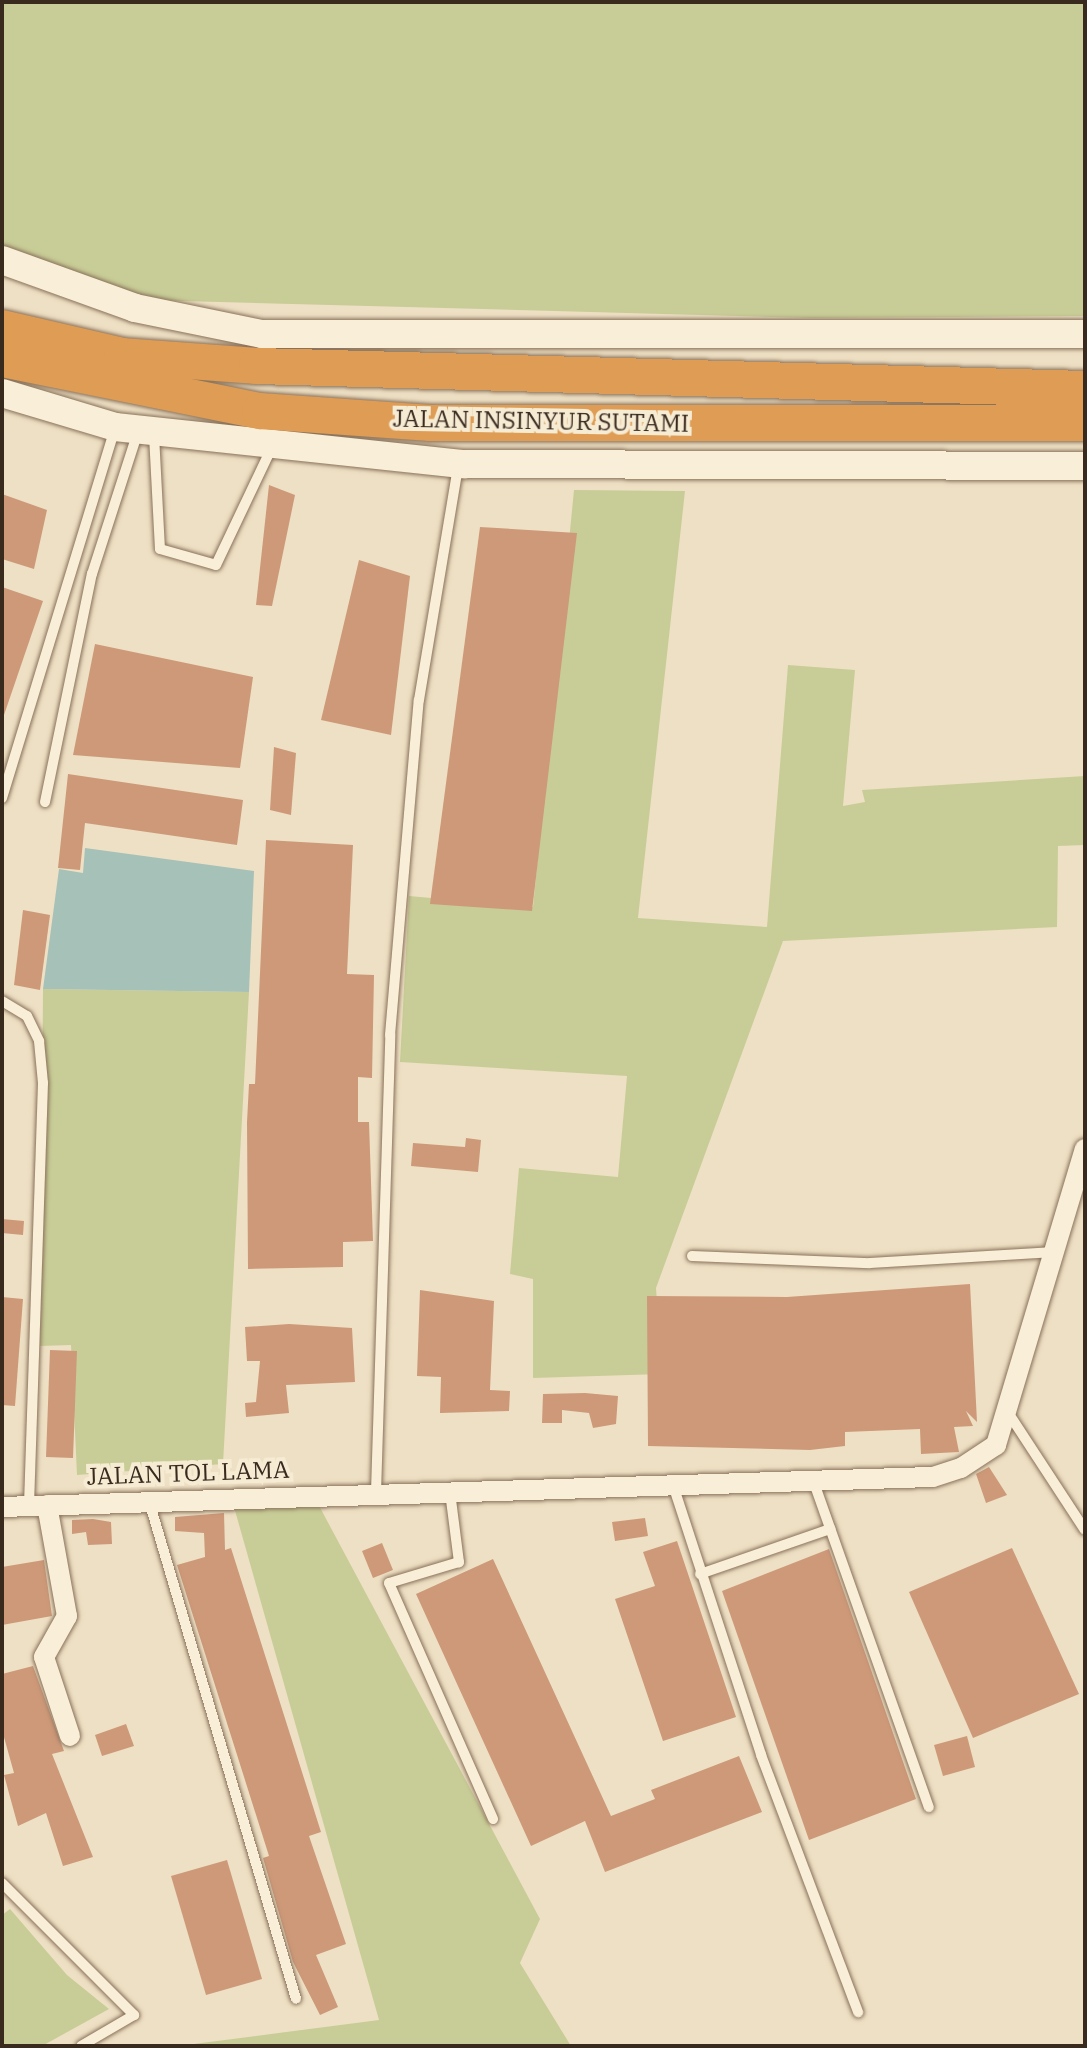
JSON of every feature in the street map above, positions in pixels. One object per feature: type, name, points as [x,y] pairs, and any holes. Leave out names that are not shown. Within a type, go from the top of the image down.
[{"type":"highway","name":"JALAN INSINYUR SUTAMI","points":[[2,328],[122,356],[257,366],[1085,389]]},
{"type":"highway","name":"JALAN INSINYUR SUTAMI","points":[[2,359],[260,411],[431,423],[1085,423]]},
{"type":"street","points":[[2,260],[135,308],[262,334],[1085,334]]},
{"type":"street","points":[[2,393],[136,430],[272,447],[458,463],[1085,466]]},
{"type":"street","name":"JALAN TOL LAMA","points":[[2,1507],[149,1499],[933,1477],[961,1468],[996,1445],[1085,1149]]},
{"type":"street","points":[[38,1505],[67,1616],[44,1657],[70,1736]]},
{"type":"lane","points":[[136,430],[160,549],[216,565],[272,447]]},
{"type":"lane","points":[[2,798],[136,430]]},
{"type":"lane","points":[[45,802],[92,574],[136,430]]},
{"type":"lane","points":[[376,1492],[390,1035],[419,700],[458,463]]},
{"type":"lane","points":[[2,1001],[27,1016],[39,1041],[43,1083],[38,1505]]},
{"type":"lane","points":[[692,1256],[870,1263],[1055,1252]]},
{"type":"lane","points":[[1007,1411],[1085,1530]]},
{"type":"lane","points":[[813,1480],[929,1807]]},
{"type":"lane","points":[[673,1485],[700,1574],[832,1957],[858,2012]]},
{"type":"lane","points":[[450,1490],[459,1562],[389,1583],[493,1819]]},
{"type":"lane","points":[[149,1499],[296,1999]]},
{"type":"lane","points":[[700,1574],[830,1529]]},
{"type":"lane","points":[[2,1883],[134,2015],[81,2046]]},
{"type":"green space","points":[[2,2],[1085,2],[1085,316],[812,318],[145,300],[2,246]]},
{"type":"green space","points":[[574,490],[685,491],[638,918],[767,927],[788,665],[855,670],[843,806],[865,802],[862,790],[1085,776],[1085,845],[1058,846],[1057,927],[783,941],[656,1288],[662,1374],[533,1378],[533,1279],[510,1274],[519,1168],[618,1177],[627,1076],[400,1062],[409,896],[533,907]]},
{"type":"green space","points":[[43,989],[249,992],[223,1464],[77,1475],[71,1345],[40,1346]]},
{"type":"green space","points":[[316,1500],[540,1919],[520,1963],[571,2046],[178,2046],[379,2020],[234,1507]]},
{"type":"green space","points":[[10,1909],[67,1975],[109,2009],[42,2046],[2,2046],[2,1915]]},
{"type":"water","points":[[85,848],[254,871],[249,992],[43,989],[59,869],[83,873]]},
{"type":"building","points":[[269,485],[295,495],[272,606],[256,605]]},
{"type":"building","points":[[2,494],[47,510],[34,569],[2,559]]},
{"type":"building","points":[[480,527],[577,533],[532,911],[430,904]]},
{"type":"building","points":[[359,560],[410,576],[391,735],[321,720]]},
{"type":"building","points":[[2,587],[43,601],[4,715],[2,714]]},
{"type":"building","points":[[95,644],[253,677],[240,768],[73,755]]},
{"type":"building","points":[[274,747],[296,753],[291,815],[270,810]]},
{"type":"building","points":[[68,774],[243,800],[237,845],[85,823],[80,870],[58,868]]},
{"type":"building","points":[[266,840],[353,845],[347,974],[374,975],[372,1078],[358,1077],[358,1122],[369,1122],[373,1241],[343,1242],[343,1267],[248,1269],[247,1122],[249,1084],[255,1084]]},
{"type":"building","points":[[23,910],[50,915],[40,990],[14,985]]},
{"type":"building","points":[[466,1138],[481,1140],[478,1172],[411,1166],[413,1143],[465,1147]]},
{"type":"building","points":[[2,1219],[24,1221],[23,1235],[2,1233]]},
{"type":"building","points":[[970,1284],[977,1422],[966,1411],[973,1426],[954,1427],[959,1452],[921,1454],[920,1429],[845,1432],[845,1446],[810,1450],[648,1446],[647,1296],[787,1297]]},
{"type":"building","points":[[420,1290],[494,1301],[490,1390],[510,1391],[509,1411],[440,1413],[441,1377],[417,1376]]},
{"type":"building","points":[[2,1297],[23,1299],[15,1406],[2,1405]]},
{"type":"building","points":[[289,1324],[352,1328],[355,1382],[286,1385],[289,1413],[246,1417],[245,1403],[256,1402],[260,1361],[247,1361],[245,1327]]},
{"type":"building","points":[[50,1350],[77,1351],[73,1458],[46,1457]]},
{"type":"building","points":[[543,1394],[618,1396],[616,1424],[593,1428],[589,1413],[562,1410],[562,1423],[542,1423]]},
{"type":"building","points":[[989,1467],[1007,1495],[986,1503],[976,1474]]},
{"type":"building","points":[[224,1513],[225,1550],[231,1548],[321,1832],[309,1836],[346,1944],[316,1955],[338,2007],[320,2015],[293,1962],[263,1858],[269,1856],[177,1565],[205,1557],[204,1533],[175,1531],[175,1517]]},
{"type":"building","points":[[645,1518],[648,1536],[615,1541],[612,1522]]},
{"type":"building","points":[[72,1520],[111,1522],[112,1544],[88,1545],[86,1532],[72,1534]]},
{"type":"building","points":[[677,1541],[736,1717],[663,1741],[615,1599],[655,1586],[643,1552]]},
{"type":"building","points":[[382,1543],[393,1570],[373,1578],[362,1551]]},
{"type":"building","points":[[1012,1548],[1079,1694],[973,1738],[909,1592]]},
{"type":"building","points":[[829,1549],[916,1799],[809,1840],[722,1591]]},
{"type":"building","points":[[493,1559],[611,1816],[655,1799],[651,1790],[739,1756],[762,1812],[605,1872],[585,1821],[531,1846],[416,1594]]},
{"type":"building","points":[[44,1560],[52,1616],[2,1625],[2,1567]]},
{"type":"building","points":[[33,1666],[64,1751],[52,1754],[93,1857],[63,1866],[46,1813],[18,1826],[4,1775],[14,1773],[2,1730],[2,1674]]},
{"type":"building","points":[[126,1724],[134,1746],[102,1756],[95,1735]]},
{"type":"building","points":[[967,1736],[975,1767],[943,1776],[934,1745]]},
{"type":"building","points":[[227,1860],[262,1979],[206,1995],[171,1876]]}]
